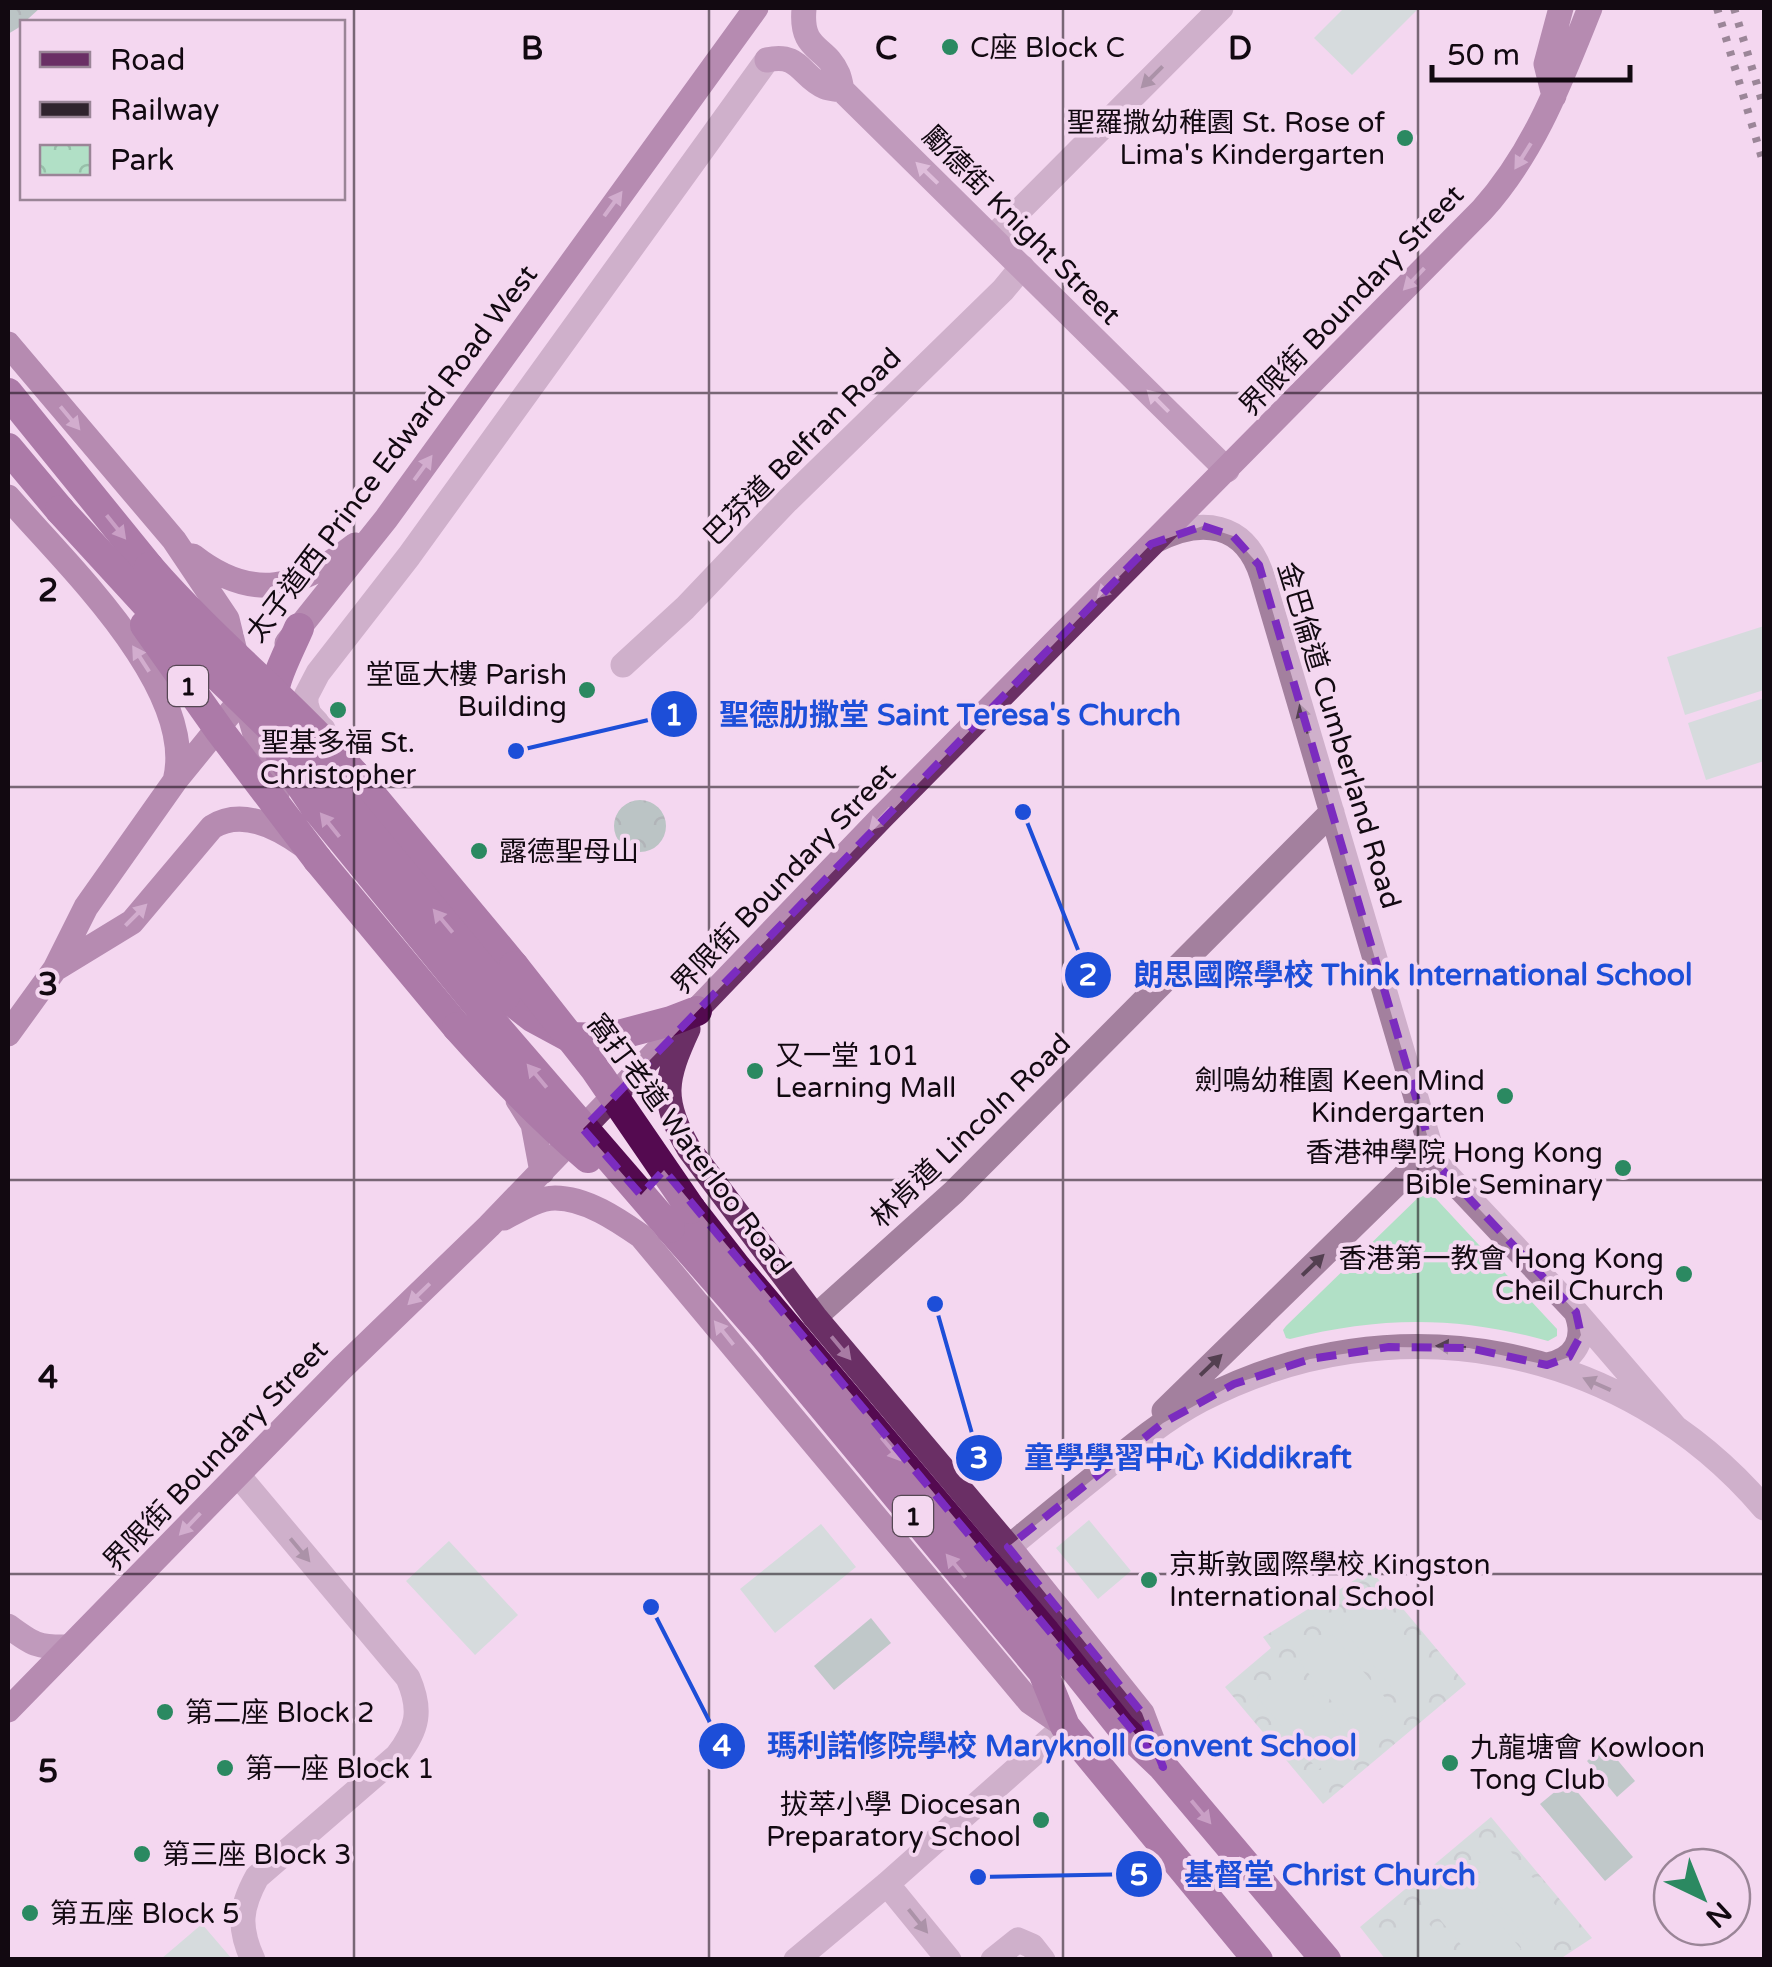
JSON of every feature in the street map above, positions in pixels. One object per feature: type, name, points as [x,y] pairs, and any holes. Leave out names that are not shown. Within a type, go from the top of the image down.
[{"type":"highway","name":"窩打老道 Waterloo Road","points":[[8,393],[176,599],[326,742],[514,966],[595,1069],[718,1244],[1032,1637],[1065,1726],[1258,1960]]},
{"type":"highway","name":"窩打老道 Waterloo Road","points":[[8,448],[60,510],[307,846],[458,1027],[514,1091],[762,1332],[1032,1637],[1163,1767],[1326,1960]]},
{"type":"highway","points":[[60,510],[171,631],[332,787],[505,996],[532,1017],[569,1037],[608,1038],[696,1011]]},
{"type":"highway","points":[[300,628],[273,692],[272,725],[281,756],[316,808],[656,1232]]},
{"type":"main road","name":"太子道西 Prince Edward Road West","points":[[8,1034],[56,969],[86,907],[175,781],[386,520],[756,8]]},
{"type":"main road","points":[[1554,96],[1546,64],[1561,8]]},
{"type":"main road","name":"界限街 Boundary Street","points":[[8,1710],[342,1368],[542,1172],[882,818],[1499,190],[1535,137],[1590,8]]},
{"type":"main road","points":[[8,344],[174,540],[227,619],[244,696],[269,778],[295,822],[521,1104],[533,1124],[542,1172]]},
{"type":"main road","points":[[8,497],[107,610],[159,687],[177,742],[175,781]]},
{"type":"main road","points":[[174,540],[221,574],[243,583],[270,586],[290,582],[332,562],[386,520]]},
{"type":"main road","points":[[107,610],[137,614],[170,600],[176,589],[174,540]]},
{"type":"main road","points":[[56,969],[132,922],[221,821],[242,818],[282,831],[329,864]]},
{"type":"main road","name":"窩打老道 Waterloo Road","points":[[696,1011],[672,1064],[668,1086],[678,1130],[706,1174],[814,1317],[1142,1713],[1163,1767]]},
{"type":"main road","points":[[656,1232],[632,1218],[642,1194],[670,1170],[682,1166],[706,1174]]},
{"type":"main road","name":"窩打老道 Waterloo Road","points":[[489,1226],[553,1198],[576,1201],[656,1232],[1030,1702],[1065,1726]]},
{"type":"street","points":[[504,942],[309,714],[306,696],[318,672],[409,556],[805,8]]},
{"type":"street","name":"勵德街 Knight Street","points":[[805,8],[806,36],[838,71],[842,90],[1227,470]]},
{"type":"street","points":[[993,237],[1221,8]]},
{"type":"street","points":[[768,60],[788,59],[823,87],[842,90]]},
{"type":"street","name":"巴芬道 Belfran Road","points":[[622,665],[685,608],[1022,268]]},
{"type":"street","name":"金巴倫道 Cumberland Road","points":[[1151,544],[1184,529],[1202,526],[1233,536],[1254,555],[1436,1162],[1576,1312],[1675,1427]]},
{"type":"street","name":"林肯道 Lincoln Road","points":[[814,1317],[954,1192],[1332,812]]},
{"type":"street","points":[[1130,1448],[1432,1149]]},
{"type":"street","points":[[1547,1365],[1569,1357],[1577,1347],[1581,1336],[1576,1312]]},
{"type":"street","points":[[1244,1333],[1249,1357],[1255,1364],[1272,1370]]},
{"type":"street","points":[[1008,1547],[1130,1448],[1198,1402],[1234,1384],[1310,1359],[1389,1347],[1469,1348],[1508,1355],[1547,1365],[1613,1391],[1675,1427],[1730,1472],[1764,1508]]},
{"type":"street","points":[[238,1474],[408,1678],[417,1710],[408,1742],[397,1756],[257,1876],[246,1897],[242,1919],[245,1942],[253,1960]]},
{"type":"street","points":[[8,1626],[45,1648],[69,1646]]},
{"type":"street","points":[[796,1960],[1065,1726]]},
{"type":"street","points":[[887,1884],[948,1960]]},
{"type":"street","points":[[993,1960],[1018,1940],[1032,1946],[1043,1960]]},
{"type":"highlighted area","points":[[1203,526],[1233,536],[1259,565],[1435,1162],[1576,1312],[1581,1335],[1569,1357],[1547,1365],[1469,1348],[1389,1347],[1310,1359],[1234,1384],[1163,1423],[1008,1547],[1142,1713],[1163,1767],[664,1170],[641,1195],[583,1129],[1151,544]]},
{"type":"green space","points":[[8,8],[40,8],[27,20],[20,20],[20,26],[8,34]]},
{"type":"green space","points":[[1344,8],[1419,8],[1352,75],[1314,38]]},
{"type":"green space","points":[[1764,626],[1764,690],[1685,715],[1667,657]]},
{"type":"green space","points":[[1764,698],[1764,761],[1706,780],[1688,723]]},
{"type":"green space","points":[[640,800],[658,808],[666,826],[658,844],[640,852],[622,844],[614,826],[622,808]]},
{"type":"green space","points":[[1427,1189],[1557,1329],[1557,1336],[1548,1341],[1483,1327],[1419,1322],[1356,1326],[1286,1338],[1286,1326]]},
{"type":"green space","points":[[1089,1520],[1131,1571],[1098,1599],[1056,1548]]},
{"type":"green space","points":[[821,1524],[856,1567],[775,1633],[740,1589]]},
{"type":"green space","points":[[449,1541],[518,1615],[475,1655],[406,1581]]},
{"type":"green space","points":[[1373,1573],[1466,1684],[1323,1804],[1225,1687],[1271,1648],[1263,1637],[1361,1576]]},
{"type":"green space","points":[[1374,1599],[1435,1671],[1402,1700],[1341,1627]]},
{"type":"green space","points":[[1332,1634],[1393,1707],[1360,1735],[1299,1662]]},
{"type":"green space","points":[[1291,1669],[1352,1742],[1318,1770],[1257,1697]]},
{"type":"green space","points":[[1491,1817],[1592,1938],[1560,1959],[1386,1960],[1360,1927]]},
{"type":"green space","points":[[1502,1841],[1563,1914],[1530,1942],[1469,1869]]},
{"type":"green space","points":[[1460,1876],[1521,1949],[1509,1959],[1473,1959],[1427,1904]]},
{"type":"green space","points":[[1418,1911],[1459,1959],[1402,1959],[1385,1939]]},
{"type":"green space","points":[[202,1924],[232,1959],[161,1959]]},
{"type":"shaded area","points":[[871,1618],[891,1643],[834,1690],[814,1666]]},
{"type":"shaded area","points":[[1605,1745],[1635,1781],[1617,1797],[1587,1761]]},
{"type":"shaded area","points":[[1568,1781],[1633,1857],[1605,1881],[1540,1804]]},
{"type":"railway","points":[[1717,8],[1764,165]]},
{"type":"railway","points":[[1734,8],[1764,108]]},
{"type":"place","name":"C座 Block C","points":[[950,47]]},
{"type":"place","name":"聖羅撒幼稚園 St. Rose of Lima's Kindergarten","points":[[1405,138]]},
{"type":"place","name":"堂區大樓 Parish Building","points":[[587,690]]},
{"type":"place","name":"聖基多福 St. Christopher","points":[[338,710]]},
{"type":"place","name":"聖德肋撒堂 Saint Teresa's Church","points":[[516,751]]},
{"type":"place","name":"朗思國際學校 Think International School","points":[[1023,812]]},
{"type":"place","name":"露德聖母山","points":[[479,851]]},
{"type":"place","name":"又一堂 101 Learning Mall","points":[[755,1071]]},
{"type":"place","name":"劍鳴幼稚園 Keen Mind Kindergarten","points":[[1505,1096]]},
{"type":"place","name":"香港神學院 Hong Kong Bible Seminary","points":[[1623,1168]]},
{"type":"place","name":"香港第一教會 Hong Kong Cheil Church","points":[[1684,1274]]},
{"type":"place","name":"童學學習中心 Kiddikraft","points":[[935,1304]]},
{"type":"place","name":"京斯敦國際學校 Kingston International School","points":[[1149,1580]]},
{"type":"place","name":"瑪利諾修院學校 Maryknoll Convent School","points":[[651,1607]]},
{"type":"place","name":"第二座 Block 2","points":[[165,1712]]},
{"type":"place","name":"九龍塘會 Kowloon Tong Club","points":[[1450,1763]]},
{"type":"place","name":"第一座 Block 1","points":[[225,1768]]},
{"type":"place","name":"拔萃小學 Diocesan Preparatory School","points":[[1041,1820]]},
{"type":"place","name":"第三座 Block 3","points":[[142,1854]]},
{"type":"place","name":"基督堂 Christ Church","points":[[978,1877]]},
{"type":"place","name":"第五座 Block 5","points":[[30,1913]]}]
